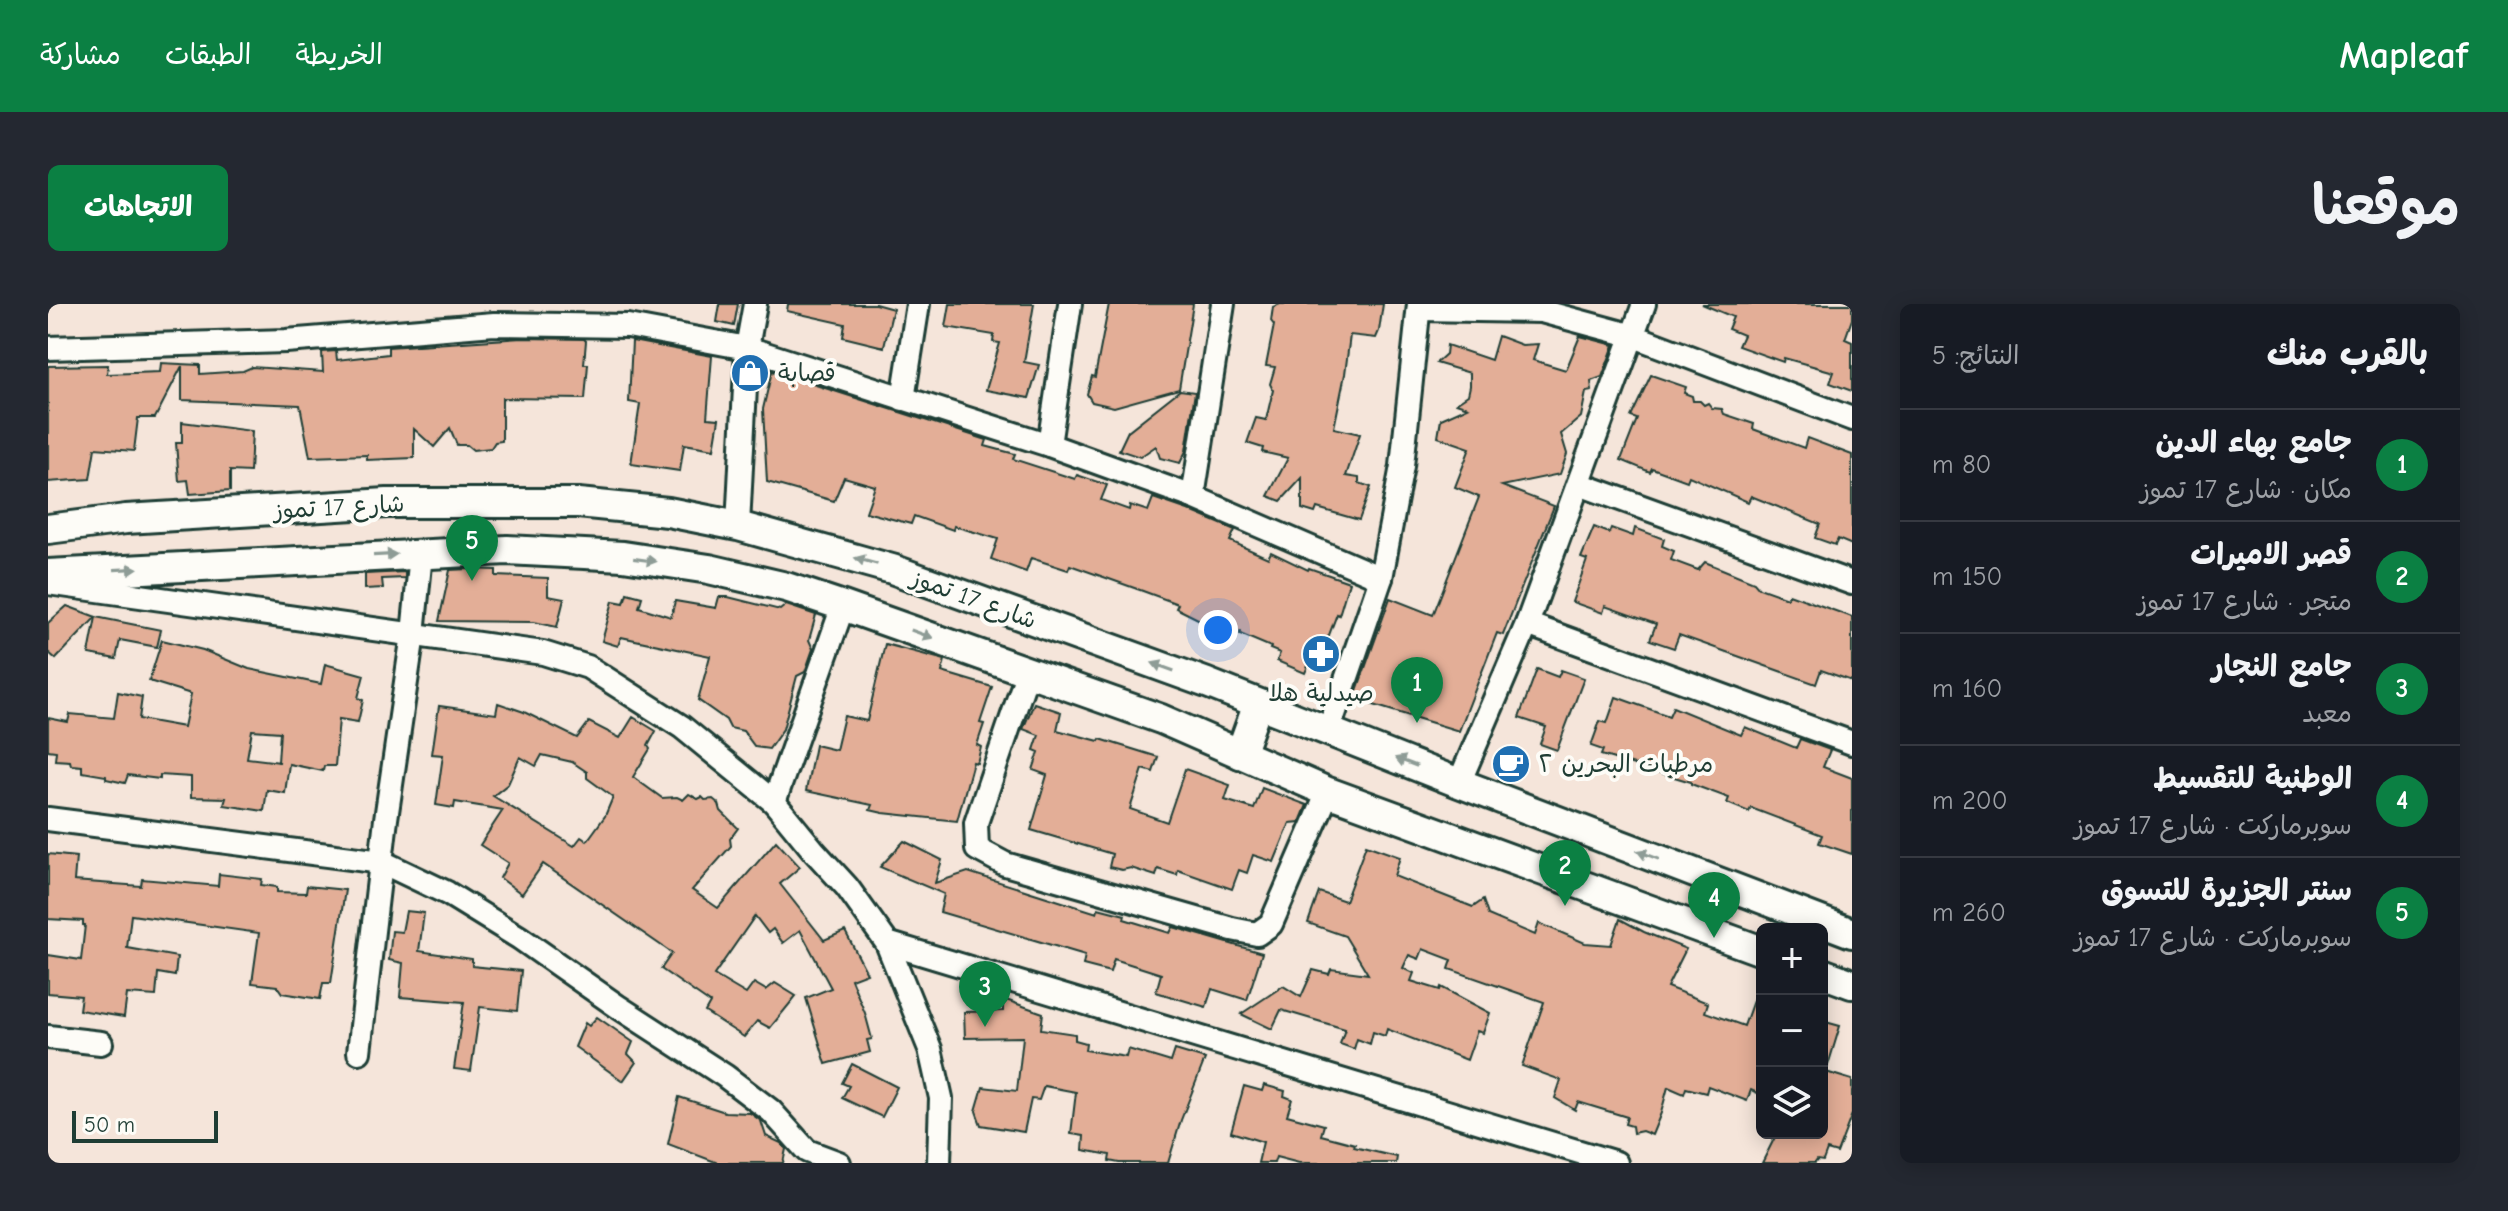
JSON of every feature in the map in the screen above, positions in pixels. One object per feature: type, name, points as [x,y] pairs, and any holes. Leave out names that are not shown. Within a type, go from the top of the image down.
[{"type":"main road","name":"شارع 17 تموز","points":[[48,529],[126,519],[387,503],[578,503],[668,512],[738,526],[892,569],[1207,683],[1852,933]]},
{"type":"main road","name":"شارع 17 تموز","points":[[48,574],[507,550],[623,556],[709,569],[786,587],[1161,719],[1328,792],[1756,949]]},
{"type":"main road","points":[[1240,754],[1258,704]]},
{"type":"main road","points":[[1828,975],[1852,984]]},
{"type":"street","points":[[738,526],[747,348],[755,304]]},
{"type":"street","points":[[903,399],[918,304]]},
{"type":"street","points":[[1049,445],[1070,304]]},
{"type":"street","points":[[1193,497],[1223,304]]},
{"type":"street","points":[[1459,783],[1527,624],[1644,304]]},
{"type":"street","points":[[1328,732],[1381,578],[1402,466],[1419,307],[1541,311],[1634,336],[1852,419]]},
{"type":"street","points":[[48,348],[286,341],[494,324],[628,326],[747,348],[1049,445],[1193,497],[1381,578]]},
{"type":"street","points":[[1579,484],[1852,583]]},
{"type":"street","points":[[359,1052],[421,554]]},
{"type":"street","points":[[48,583],[543,653],[588,667],[682,727],[774,802],[847,887],[887,943],[930,1049],[941,1098],[939,1163]]},
{"type":"street","points":[[774,802],[843,606]]},
{"type":"street","points":[[1527,624],[1852,743]]},
{"type":"street","points":[[1028,671],[976,823],[977,849],[1005,864],[1257,934],[1271,924],[1328,792]]},
{"type":"street","points":[[48,819],[382,862],[447,893],[520,938],[725,1076],[771,1111],[807,1151],[839,1163]]},
{"type":"street","points":[[887,943],[1616,1163]]},
{"type":"street","points":[[48,1037],[101,1043]]},
{"type":"building","points":[[720,304],[738,304],[734,326],[717,322]]},
{"type":"building","points":[[788,304],[875,304],[893,309],[884,347],[843,337],[845,324],[787,311]]},
{"type":"building","points":[[950,304],[1034,304],[1024,362],[1039,365],[1029,398],[986,390],[1000,343],[993,342],[994,335],[946,327]]},
{"type":"building","points":[[1109,304],[1193,304],[1179,389],[1114,407],[1092,402],[1087,394],[1092,376],[1095,377]]},
{"type":"building","points":[[1280,304],[1383,304],[1376,338],[1350,335],[1334,428],[1360,434],[1346,476],[1359,478],[1359,483],[1371,487],[1359,520],[1317,508],[1315,513],[1302,509],[1302,478],[1281,501],[1268,496],[1288,458],[1262,452],[1263,448],[1247,443],[1256,418],[1266,420],[1275,367],[1266,366],[1274,325],[1271,321],[1273,307]]},
{"type":"building","points":[[1702,304],[1852,304],[1852,319],[1845,339],[1852,342],[1852,391],[1830,383],[1834,372],[1784,358],[1783,362],[1738,346],[1743,335],[1728,329],[1733,317]]},
{"type":"building","points":[[1498,336],[1522,345],[1538,344],[1533,360],[1566,370],[1580,336],[1614,345],[1602,377],[1591,381],[1592,391],[1586,392],[1581,417],[1561,434],[1567,454],[1560,474],[1502,486],[1554,506],[1503,635],[1497,633],[1459,731],[1354,699],[1390,598],[1433,615],[1479,497],[1455,487],[1470,448],[1438,437],[1441,419],[1468,407],[1456,403],[1468,395],[1470,373],[1436,363],[1446,354],[1447,345],[1491,360]]},
{"type":"building","points":[[522,338],[584,339],[584,364],[588,364],[585,399],[502,398],[502,441],[495,442],[491,448],[473,450],[467,445],[457,445],[450,428],[434,447],[414,429],[414,458],[367,460],[367,455],[310,457],[300,405],[182,400],[182,366],[155,418],[138,418],[134,451],[95,448],[90,479],[48,482],[48,366],[108,365],[107,374],[160,372],[161,363],[200,365],[200,374],[243,371],[252,367],[323,372],[322,352],[336,351],[337,360],[388,354],[388,347]]},
{"type":"building","points":[[632,341],[712,356],[707,418],[719,419],[714,449],[684,444],[680,471],[631,464],[640,404],[629,402]]},
{"type":"building","points":[[772,371],[987,440],[985,446],[1015,454],[1013,459],[1075,479],[1077,475],[1107,485],[1101,500],[1129,510],[1130,505],[1148,511],[1153,498],[1235,530],[1230,541],[1268,558],[1271,552],[1308,570],[1349,582],[1339,615],[1326,643],[1319,641],[1305,673],[1277,661],[1280,653],[1271,647],[1241,632],[1198,619],[1176,608],[1178,604],[1140,590],[1070,565],[1068,570],[1031,558],[1026,572],[991,559],[998,539],[954,526],[953,530],[914,516],[911,524],[866,512],[875,486],[844,477],[834,501],[767,482],[763,409]]},
{"type":"building","points":[[1651,375],[1686,387],[1684,393],[1692,396],[1693,401],[1722,409],[1724,414],[1754,424],[1753,429],[1804,448],[1807,438],[1852,455],[1852,545],[1838,539],[1835,545],[1815,538],[1820,524],[1751,496],[1748,502],[1689,476],[1687,481],[1652,468],[1650,472],[1621,460],[1637,419],[1631,417]]},
{"type":"building","points":[[1180,390],[1195,392],[1186,451],[1180,463],[1160,458],[1156,446],[1140,457],[1119,450],[1128,431]]},
{"type":"building","points":[[182,422],[252,431],[250,472],[230,471],[230,491],[190,494],[188,480],[179,481],[176,443],[182,443]]},
{"type":"building","points":[[1594,527],[1609,533],[1611,528],[1633,536],[1635,528],[1664,539],[1662,546],[1674,551],[1671,560],[1698,570],[1705,562],[1754,582],[1759,588],[1787,598],[1789,594],[1852,617],[1852,681],[1821,670],[1816,684],[1679,635],[1674,648],[1650,640],[1656,624],[1605,606],[1603,613],[1572,602],[1587,560],[1581,558]]},
{"type":"building","points":[[450,570],[496,570],[496,576],[548,578],[548,596],[564,599],[557,627],[534,622],[439,621]]},
{"type":"building","points":[[405,572],[405,578],[382,579],[383,588],[365,589],[365,574]]},
{"type":"building","points":[[627,593],[642,597],[639,607],[671,617],[675,601],[716,608],[719,597],[780,610],[786,605],[816,615],[809,640],[813,649],[805,672],[797,676],[783,729],[769,749],[755,747],[743,731],[730,728],[726,720],[698,700],[710,656],[621,637],[618,646],[602,641],[613,601],[624,603]]},
{"type":"building","points":[[67,606],[96,617],[56,659],[48,652],[48,623]]},
{"type":"building","points":[[96,617],[161,630],[157,647],[120,640],[116,659],[89,654]]},
{"type":"building","points":[[162,640],[203,650],[249,669],[321,684],[325,664],[364,675],[358,698],[363,700],[358,722],[339,719],[335,766],[324,766],[323,771],[289,764],[285,793],[267,790],[264,811],[224,805],[226,798],[191,797],[191,777],[160,775],[160,779],[128,775],[125,783],[82,772],[82,766],[71,765],[70,761],[55,760],[56,751],[48,750],[48,718],[68,722],[70,714],[114,718],[118,692],[142,697],[139,719],[184,727],[191,694],[149,681]],"holes":[[[252,730],[280,732],[278,762],[247,758]]]},
{"type":"building","points":[[885,644],[945,660],[942,672],[992,687],[980,723],[984,724],[977,745],[981,747],[977,763],[973,762],[957,821],[883,813],[870,810],[872,805],[806,791],[815,745],[836,750],[844,716],[867,721]]},
{"type":"building","points":[[1537,669],[1558,677],[1561,670],[1584,678],[1557,750],[1540,744],[1546,727],[1519,718]]},
{"type":"building","points":[[1616,697],[1669,716],[1673,707],[1741,735],[1745,727],[1796,748],[1800,739],[1830,750],[1823,767],[1852,778],[1852,854],[1819,843],[1822,835],[1751,808],[1749,812],[1727,803],[1729,798],[1691,782],[1601,755],[1603,750],[1591,746],[1600,721],[1607,723]]},
{"type":"building","points":[[498,703],[577,738],[589,722],[620,738],[633,717],[656,731],[648,746],[650,749],[633,777],[662,798],[677,797],[683,800],[689,794],[698,799],[713,799],[738,828],[730,839],[731,846],[692,890],[718,908],[776,841],[800,867],[780,884],[824,940],[845,931],[867,973],[851,979],[872,1039],[867,1040],[870,1052],[826,1064],[806,998],[831,988],[800,930],[783,943],[773,929],[768,933],[755,916],[714,975],[746,994],[754,983],[766,990],[775,983],[796,996],[770,1028],[757,1021],[744,1037],[705,1012],[710,1003],[661,969],[672,953],[543,864],[522,894],[500,878],[508,863],[480,845],[503,810],[455,802],[454,808],[436,805],[443,755],[432,754],[439,706],[496,714]],"holes":[[[542,755],[572,762],[587,772],[587,778],[613,797],[605,816],[587,841],[581,837],[574,846],[493,796],[508,784],[520,757],[536,766]]]},
{"type":"building","points":[[1034,703],[1061,712],[1057,730],[1100,739],[1158,757],[1153,772],[1143,769],[1130,809],[1167,822],[1185,769],[1230,785],[1225,800],[1254,809],[1262,788],[1307,805],[1300,822],[1290,823],[1274,862],[1253,855],[1247,873],[1239,870],[1232,889],[1178,870],[1177,875],[1158,869],[1156,876],[1131,868],[1122,870],[1109,867],[1112,854],[1031,830],[1047,775],[1033,770],[1039,752],[1034,750],[1039,735],[1023,729]]},
{"type":"building","points":[[904,841],[942,860],[935,883],[968,872],[1097,913],[1098,908],[1170,933],[1173,927],[1262,953],[1247,1000],[1212,989],[1206,1007],[1156,992],[1161,974],[1114,959],[1110,972],[1083,965],[1085,955],[940,912],[944,894],[880,867]]},
{"type":"building","points":[[1366,845],[1400,857],[1394,876],[1473,907],[1483,900],[1488,915],[1535,935],[1539,923],[1585,943],[1611,945],[1620,919],[1686,949],[1667,987],[1708,1003],[1705,1012],[1744,1026],[1756,992],[1756,1092],[1751,1090],[1747,1101],[1708,1086],[1706,1093],[1686,1088],[1684,1094],[1668,1087],[1652,1135],[1642,1131],[1633,1133],[1632,1126],[1625,1124],[1627,1117],[1578,1102],[1575,1110],[1555,1098],[1561,1080],[1522,1066],[1544,1002],[1449,969],[1452,960],[1423,949],[1419,959],[1409,955],[1403,968],[1414,973],[1411,981],[1440,990],[1441,987],[1490,1013],[1483,1033],[1477,1031],[1467,1060],[1387,1029],[1385,1036],[1373,1032],[1370,1044],[1357,1039],[1354,1049],[1340,1044],[1345,1029],[1281,1010],[1272,1029],[1241,1014],[1283,986],[1301,997],[1313,970],[1329,974],[1331,969],[1368,974],[1345,936],[1308,923],[1319,892],[1345,901]]},
{"type":"building","points":[[48,854],[76,857],[74,881],[141,886],[142,879],[218,886],[219,874],[262,879],[261,885],[277,887],[277,892],[306,893],[307,886],[345,890],[331,983],[323,983],[320,999],[282,993],[277,986],[252,983],[259,933],[131,915],[127,948],[177,957],[175,976],[158,973],[156,996],[127,994],[124,1017],[79,1010],[81,996],[48,993],[48,955],[81,960],[85,925],[83,921],[48,919]]},
{"type":"building","points":[[406,911],[424,913],[419,951],[472,959],[472,966],[521,971],[517,1011],[480,1007],[471,1071],[454,1069],[464,1002],[400,997],[403,963],[389,960],[392,931],[402,932]]},
{"type":"building","points":[[1003,999],[1043,1013],[1041,1029],[1075,1034],[1075,1040],[1086,1043],[1085,1050],[1126,1057],[1128,1049],[1171,1062],[1175,1050],[1205,1059],[1168,1163],[1119,1163],[1109,1161],[1110,1155],[1083,1150],[1084,1136],[1071,1134],[1076,1092],[1044,1086],[1039,1100],[1031,1099],[1024,1132],[981,1125],[976,1111],[983,1087],[1017,1091],[1023,1037],[965,1038],[964,1012],[1003,1011]]},
{"type":"building","points":[[597,1017],[633,1042],[628,1054],[636,1062],[623,1081],[575,1047],[585,1023],[589,1026]]},
{"type":"building","points":[[1828,1023],[1840,1026],[1828,1065]]},
{"type":"building","points":[[852,1064],[897,1087],[882,1117],[842,1098],[849,1086],[842,1083]]},
{"type":"building","points":[[1828,1073],[1852,1080],[1852,1114],[1837,1153],[1827,1150],[1823,1161],[1817,1160],[1815,1163],[1762,1163],[1774,1139],[1828,1139]]},
{"type":"building","points":[[1264,1085],[1285,1091],[1284,1096],[1292,1099],[1287,1115],[1324,1125],[1321,1135],[1397,1157],[1396,1163],[1299,1163],[1276,1157],[1274,1163],[1258,1163],[1263,1142],[1231,1132],[1244,1086],[1262,1091]]},
{"type":"building","points":[[679,1097],[725,1112],[750,1113],[761,1121],[766,1136],[786,1149],[783,1163],[718,1163],[668,1144]]},
{"type":"place","name":"قصابة","points":[[750,373]]},
{"type":"place","name":"سنتر الجزيرة للتسوق","points":[[472,581]]},
{"type":"place","name":"صيدلية هلا","points":[[1321,654]]},
{"type":"place","name":"جامع بهاء الدين","points":[[1417,723]]},
{"type":"place","name":"مرطبات البحرين ٢","points":[[1511,764]]},
{"type":"place","name":"قصر الاميرات","points":[[1565,906]]},
{"type":"place","name":"الوطنية للتقسيط","points":[[1714,938]]},
{"type":"place","name":"جامع النجار","points":[[985,1027]]}]
